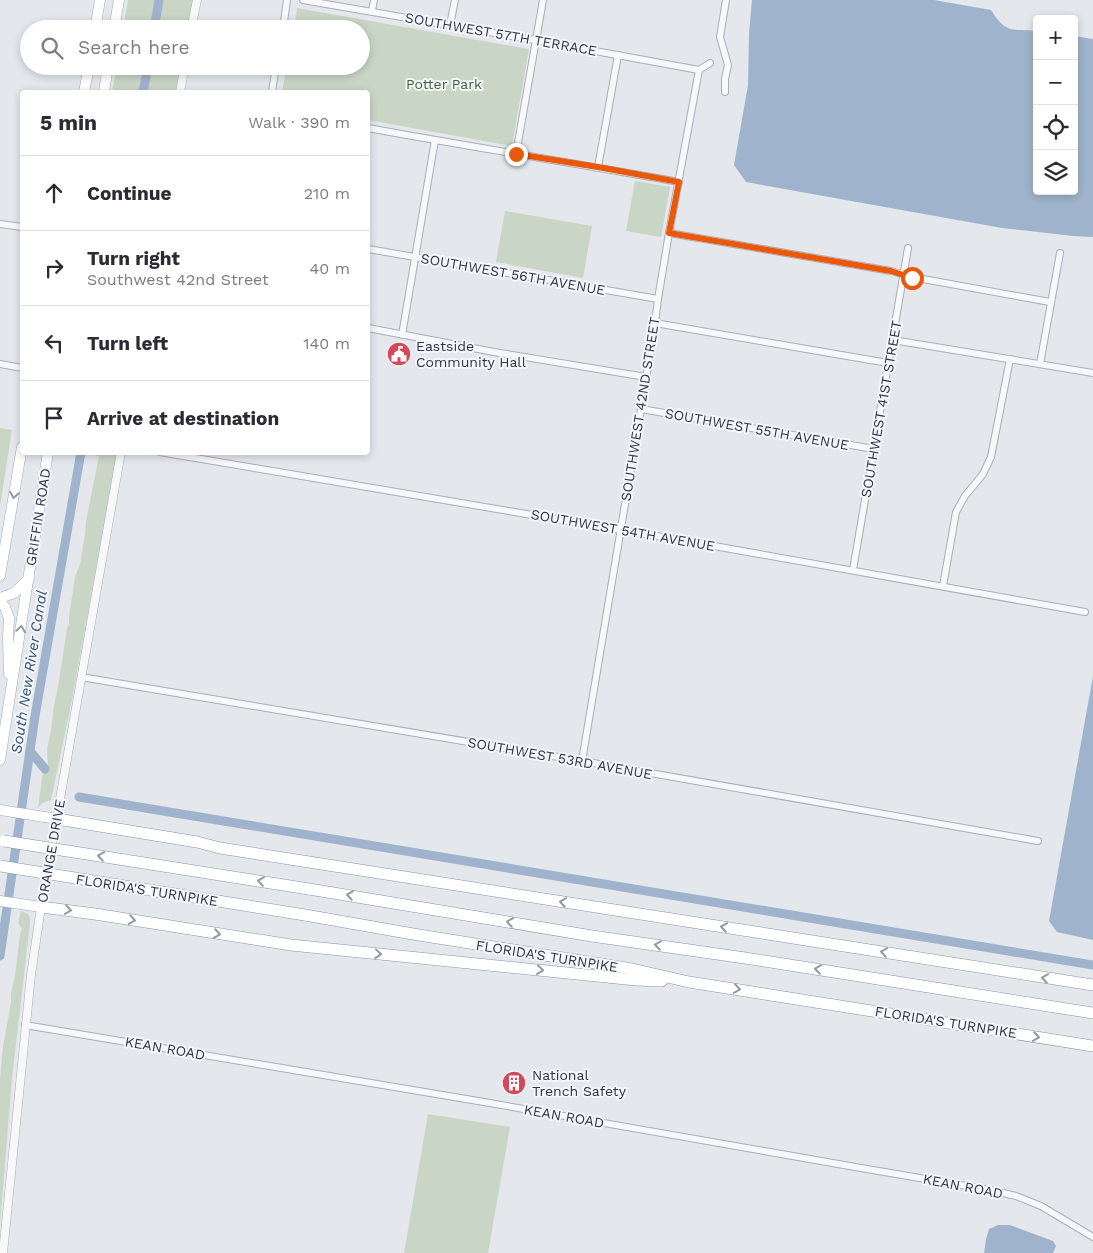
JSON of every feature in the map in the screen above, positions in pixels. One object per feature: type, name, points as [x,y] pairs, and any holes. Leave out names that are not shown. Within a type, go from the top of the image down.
[{"type":"highway","points":[[56,820],[197,842],[220,848],[328,866],[1093,985]]},
{"type":"highway","name":"FLORIDA'S TURNPIKE","points":[[0,840],[592,936],[745,958],[1093,1014]]},
{"type":"highway","name":"FLORIDA'S TURNPIKE","points":[[0,866],[632,969],[689,982],[1093,1046]]},
{"type":"highway","points":[[41,907],[290,945],[636,980],[689,982]]},
{"type":"main road","points":[[97,20],[100,0]]},
{"type":"main road","points":[[116,20],[119,0]]},
{"type":"main road","points":[[85,88],[87,75]]},
{"type":"main road","points":[[104,90],[106,75]]},
{"type":"main road","name":"GRIFFIN ROAD","points":[[0,576],[21,455]]},
{"type":"main road","name":"GRIFFIN ROAD","points":[[0,760],[48,455]]},
{"type":"main road","points":[[0,598],[14,593],[29,580]]},
{"type":"main road","points":[[0,602],[9,618],[10,695]]},
{"type":"main road","points":[[3,811],[56,820]]},
{"type":"main road","points":[[0,901],[41,907]]},
{"type":"street","points":[[193,20],[197,0]]},
{"type":"street","points":[[284,20],[287,0]]},
{"type":"street","name":"SOUTHWEST 57TH TERRACE","points":[[303,0],[618,54],[699,70]]},
{"type":"street","points":[[372,11],[374,0]]},
{"type":"street","points":[[450,25],[455,0]]},
{"type":"street","points":[[516,154],[543,0]]},
{"type":"street","points":[[724,92],[728,65],[720,37],[726,0]]},
{"type":"street","points":[[598,167],[618,54]]},
{"type":"street","points":[[699,70],[710,63]]},
{"type":"street","name":"SOUTHWEST 42ND STREET","points":[[582,761],[669,233],[699,70]]},
{"type":"street","points":[[180,90],[183,75]]},
{"type":"street","points":[[272,90],[275,75]]},
{"type":"street","points":[[370,128],[679,182]]},
{"type":"street","points":[[402,335],[435,140]]},
{"type":"street","points":[[0,224],[20,227]]},
{"type":"street","points":[[669,233],[891,271],[912,278],[1050,302]]},
{"type":"street","name":"SOUTHWEST 41ST STREET","points":[[853,570],[908,248]]},
{"type":"street","name":"SOUTHWEST 56TH AVENUE","points":[[370,249],[658,299]]},
{"type":"street","points":[[1040,364],[1060,253]]},
{"type":"street","points":[[655,323],[888,363]]},
{"type":"street","points":[[370,328],[494,352],[646,377]]},
{"type":"street","points":[[893,340],[1093,373]]},
{"type":"street","points":[[943,586],[956,512],[965,496],[983,474],[991,457],[1010,360]]},
{"type":"street","points":[[0,364],[20,368]]},
{"type":"street","name":"SOUTHWEST 55TH AVENUE","points":[[641,409],[874,449]]},
{"type":"street","name":"ORANGE DRIVE","points":[[3,1253],[30,975],[120,455]]},
{"type":"street","name":"SOUTHWEST 54TH AVENUE","points":[[178,455],[853,570],[1085,612]]},
{"type":"street","name":"SOUTHWEST 53RD AVENUE","points":[[81,677],[582,761],[1038,841]]},
{"type":"street","name":"KEAN ROAD","points":[[25,1025],[990,1190],[1016,1196],[1041,1206],[1093,1238]]},
{"type":"green space","points":[[128,0],[193,0],[190,20],[125,20]]},
{"type":"green space","name":"Potter Park","points":[[297,8],[365,20],[295,20]]},
{"type":"green space","name":"Potter Park","points":[[370,21],[529,49],[512,146],[370,120],[370,90],[282,90],[285,75],[370,75]]},
{"type":"green space","points":[[115,75],[180,75],[177,90],[112,90]]},
{"type":"green space","points":[[635,181],[670,187],[661,237],[626,231]]},
{"type":"green space","points":[[505,211],[592,226],[583,278],[496,262]]},
{"type":"green space","points":[[0,428],[12,430],[0,506]]},
{"type":"green space","points":[[93,455],[117,455],[72,700],[51,800],[42,803],[38,808],[43,771],[48,767],[47,749],[69,624],[75,577],[80,564],[86,521],[99,456]]},
{"type":"green space","points":[[21,911],[28,914],[30,924],[12,1078],[0,1225],[0,1079],[3,1047],[22,929],[18,923]]},
{"type":"green space","points":[[428,1114],[510,1127],[488,1253],[404,1253]]},
{"type":"water","points":[[752,0],[934,0],[991,10],[1001,23],[1010,29],[1033,31],[1033,195],[1078,195],[1078,37],[1093,39],[1093,237],[1002,228],[746,182],[734,165],[748,85]]},
{"type":"water","points":[[1093,676],[1093,940],[1057,932],[1049,921]]},
{"type":"water","points":[[998,1225],[1010,1225],[1053,1241],[1056,1246],[1053,1253],[984,1253],[989,1229]]},
{"type":"waterway","name":"South New River Canal","points":[[156,20],[159,0]]},
{"type":"waterway","name":"South New River Canal","points":[[143,90],[146,75]]},
{"type":"waterway","name":"South New River Canal","points":[[0,956],[35,716],[80,455]]},
{"type":"waterway","points":[[30,751],[45,769]]},
{"type":"waterway","points":[[79,797],[1093,965]]},
{"type":"place","name":"Eastside Community Hall","points":[[399,354]]},
{"type":"place","name":"National Trench Safety","points":[[514,1083]]},
{"type":"route","points":[[516,154],[679,182],[669,233],[891,271],[912,278]]}]
